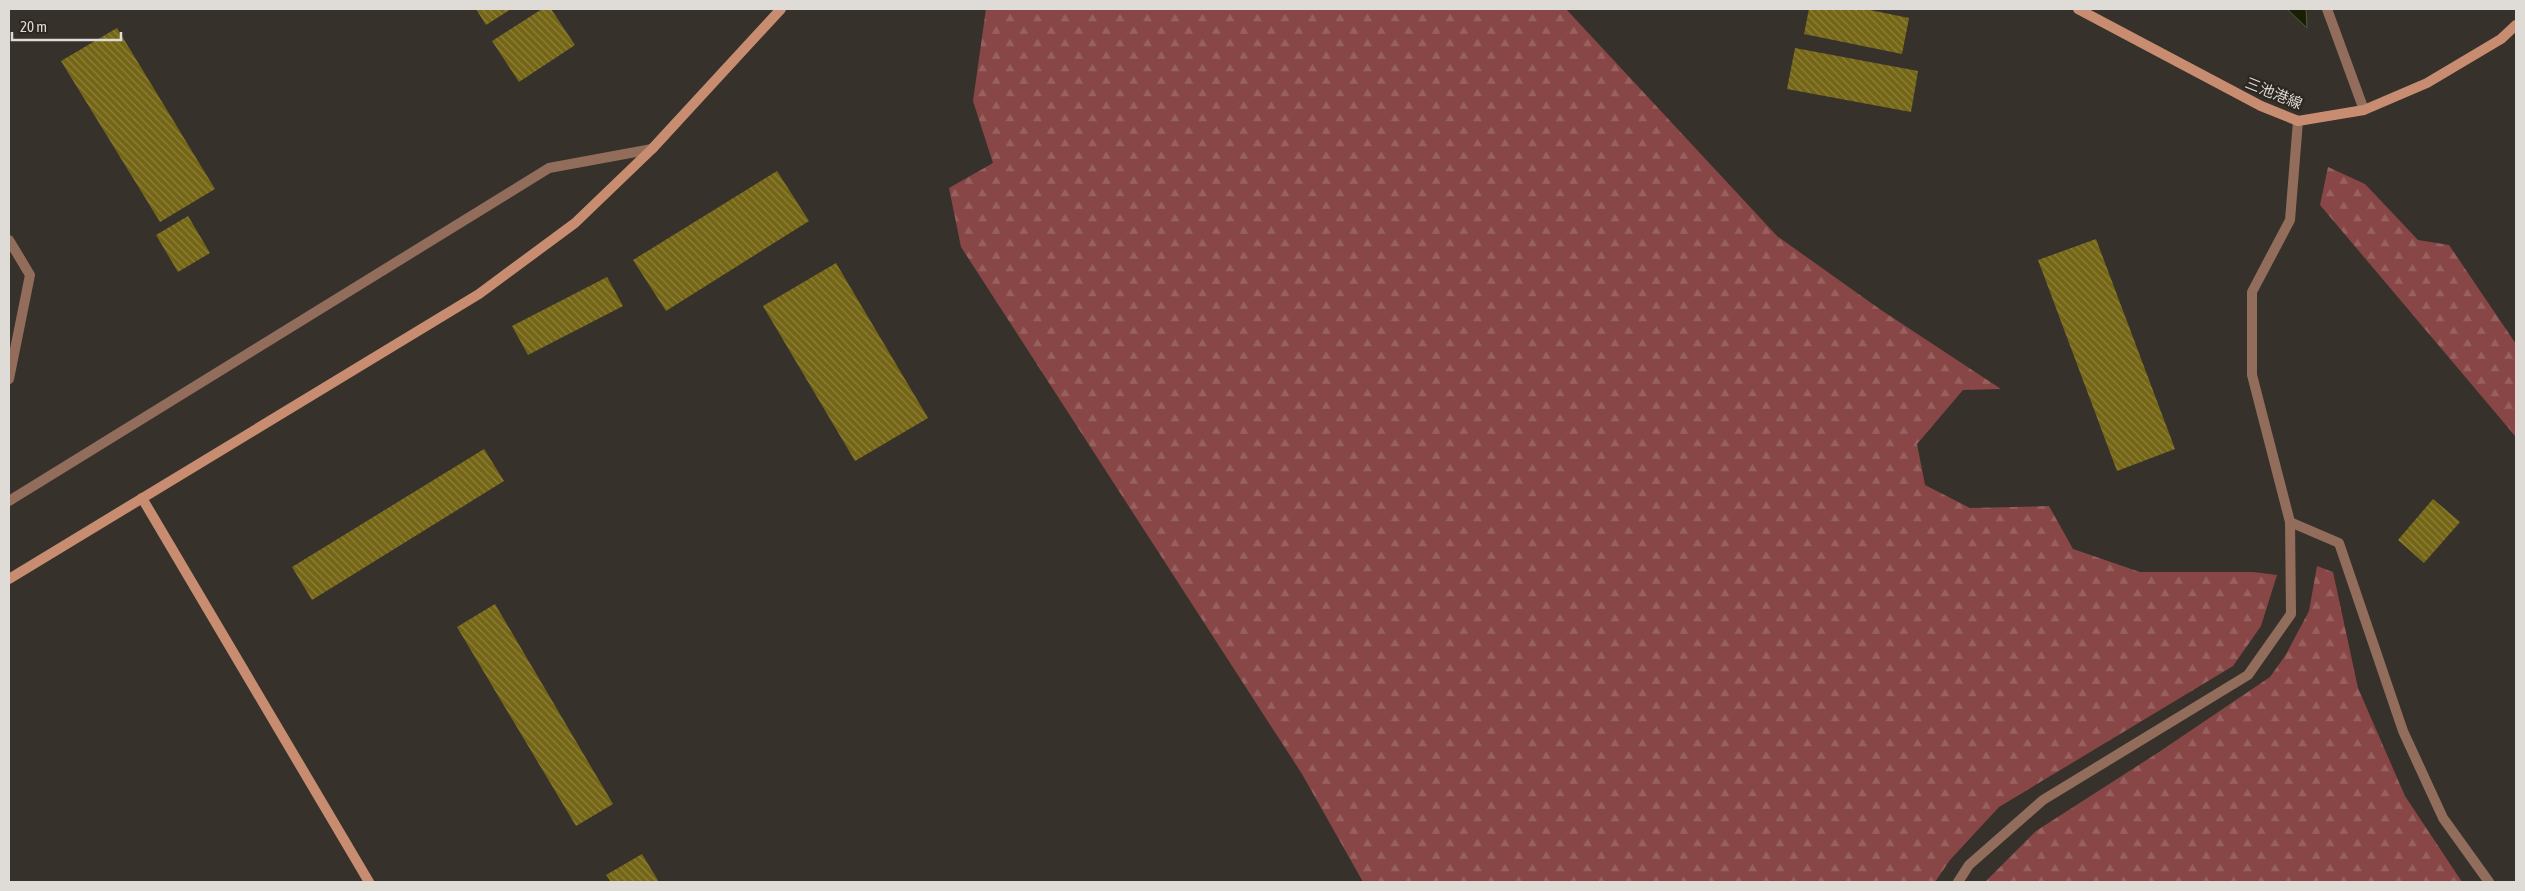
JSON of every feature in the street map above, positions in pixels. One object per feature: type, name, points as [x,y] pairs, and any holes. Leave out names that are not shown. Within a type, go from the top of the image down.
[{"type":"street","points":[[9,579],[479,294],[575,223],[652,149],[781,9]]},
{"type":"street","name":"三池港線","points":[[2078,9],[2261,106],[2298,122],[2364,110],[2427,83],[2501,39],[2516,25]]},
{"type":"street","points":[[2327,9],[2364,110]]},
{"type":"street","points":[[1958,882],[1969,865],[2043,800],[2248,675],[2291,614],[2290,522],[2252,375],[2252,292],[2290,220],[2298,122]]},
{"type":"street","points":[[9,501],[549,168],[652,149]]},
{"type":"street","points":[[9,240],[30,275],[9,379]]},
{"type":"street","points":[[142,498],[370,882]]},
{"type":"street","points":[[2290,522],[2339,543],[2403,731],[2443,818],[2489,882]]},
{"type":"green space","points":[[986,9],[1566,9],[1777,236],[1881,310],[2001,389],[1963,390],[1917,444],[1925,485],[1970,508],[2049,506],[2073,549],[2140,572],[2253,572],[2277,575],[2261,626],[2233,666],[1999,807],[1950,860],[1935,882],[1363,882],[1302,774],[961,247],[949,188],[993,163],[973,101]]},
{"type":"green space","points":[[2328,167],[2365,184],[2418,240],[2449,245],[2516,344],[2516,437],[2320,205]]},
{"type":"green space","points":[[2317,566],[2333,572],[2358,688],[2405,796],[2462,882],[1985,882],[2036,831],[2159,752],[2270,677],[2285,656],[2309,611]]},
{"type":"shaded area","points":[[2287,9],[2306,9],[2307,28]]},
{"type":"building","points":[[476,9],[511,9],[486,25]]},
{"type":"building","points":[[542,9],[551,9],[575,45],[519,82],[492,41]]},
{"type":"building","points":[[1809,9],[1865,9],[1909,18],[1902,54],[1804,34]]},
{"type":"building","points":[[117,28],[215,189],[160,222],[61,61]]},
{"type":"building","points":[[1795,48],[1918,71],[1911,112],[1787,89]]},
{"type":"building","points":[[777,171],[809,221],[666,311],[633,260]]},
{"type":"building","points":[[188,216],[210,253],[178,272],[156,235]]},
{"type":"building","points":[[2096,239],[2175,449],[2117,471],[2038,260]]},
{"type":"building","points":[[836,263],[928,418],[855,461],[763,306]]},
{"type":"building","points":[[607,277],[623,306],[528,355],[512,326]]},
{"type":"building","points":[[484,449],[504,481],[312,600],[292,567]]},
{"type":"building","points":[[2433,499],[2460,522],[2424,563],[2398,540]]},
{"type":"building","points":[[495,604],[613,804],[576,826],[457,627]]},
{"type":"building","points":[[642,854],[659,882],[611,882],[606,875]]}]
